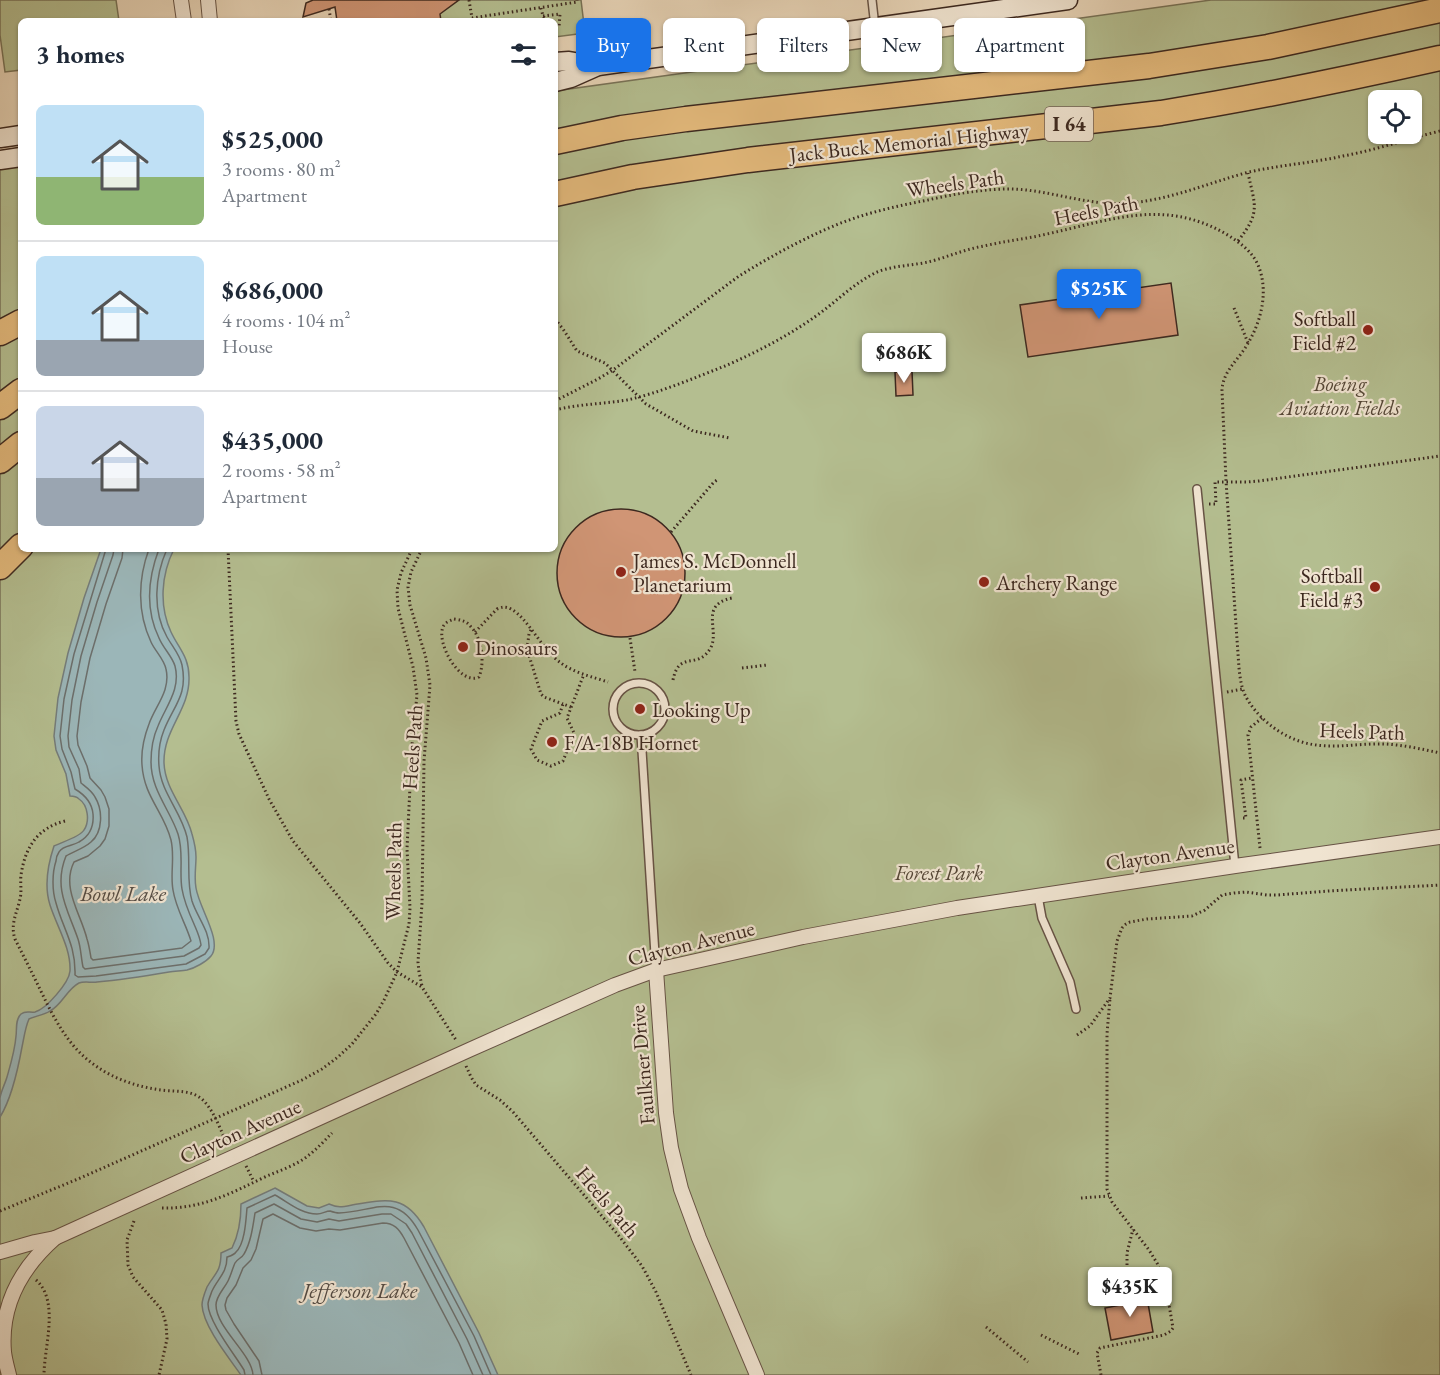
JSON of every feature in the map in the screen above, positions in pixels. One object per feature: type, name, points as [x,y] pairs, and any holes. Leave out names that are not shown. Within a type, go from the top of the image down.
[{"type":"highway","name":"I 64","points":[[558,141],[622,128],[686,119],[1106,72],[1182,61],[1268,47],[1440,10]]},
{"type":"highway","name":"Jack Buck Memorial Highway","points":[[558,193],[633,177],[737,161],[1161,113],[1317,85],[1440,58]]},
{"type":"highway","points":[[0,333],[18,324]]},
{"type":"highway","points":[[0,407],[18,394]]},
{"type":"highway","points":[[0,461],[18,446]]},
{"type":"highway","points":[[0,567],[18,549]]},
{"type":"street","points":[[181,0],[184,18]]},
{"type":"street","points":[[208,0],[210,18]]},
{"type":"street","points":[[939,18],[1068,0]]},
{"type":"street","points":[[651,59],[861,29]]},
{"type":"street","points":[[558,62],[576,62]]},
{"type":"street","points":[[558,81],[584,72]]},
{"type":"street","points":[[0,138],[18,135]]},
{"type":"street","points":[[0,160],[18,157]]},
{"type":"street","name":"Clayton Avenue","points":[[0,1252],[55,1238],[469,1050],[615,985],[656,970],[874,923],[1038,895],[1440,837]]},
{"type":"street","name":"Faulkner Drive","points":[[656,970],[666,1113],[676,1169],[699,1238],[757,1375]]},
{"type":"street","points":[[9,1375],[3,1334],[9,1304],[16,1284],[31,1262],[55,1238]]},
{"type":"lane","points":[[872,0],[874,18]]},
{"type":"lane","points":[[1197,489],[1235,866]]},
{"type":"lane","points":[[633,683],[647,683],[654,687],[666,704],[663,721],[658,728],[651,733],[641,735],[633,735],[624,731],[614,716],[615,698],[620,690],[633,683]]},
{"type":"lane","name":"Faulkner Drive","points":[[641,735],[656,970]]},
{"type":"lane","points":[[1038,895],[1042,918],[1070,982],[1076,1009]]},
{"type":"path","points":[[469,0],[472,18],[577,2],[577,0]]},
{"type":"path","points":[[541,8],[543,16],[560,14],[558,27]]},
{"type":"path","points":[[329,9],[330,18]]},
{"type":"path","name":"Wheels Path","points":[[558,399],[613,370],[761,262],[814,235],[862,217],[941,197],[1009,189],[1089,202],[1130,203],[1170,197],[1248,173],[1350,155],[1440,131]]},
{"type":"path","points":[[1238,241],[1251,222],[1255,211],[1248,173]]},
{"type":"path","name":"Heels Path","points":[[558,409],[638,397],[697,377],[752,353],[801,327],[877,272],[930,262],[985,245],[1031,238],[1101,220],[1140,214],[1192,219],[1210,225],[1238,241],[1245,248],[1258,263],[1263,285],[1262,308],[1257,328],[1228,370],[1222,384],[1226,481],[1240,679],[1246,697],[1262,718],[1284,735],[1310,744],[1324,746],[1387,744],[1440,753]]},
{"type":"path","points":[[1234,308],[1248,344]]},
{"type":"path","points":[[558,323],[577,351],[605,363],[651,408],[693,431],[730,438]]},
{"type":"path","points":[[1213,504],[1216,504],[1215,482],[1259,481],[1440,456]]},
{"type":"path","points":[[671,532],[717,480]]},
{"type":"path","points":[[228,552],[236,720],[239,734],[269,799],[293,841],[360,923],[388,963],[397,972],[422,987],[458,1045]]},
{"type":"path","name":"Wheels Path","points":[[0,1211],[302,1080],[338,1057],[352,1044],[376,1014],[397,972],[410,916],[408,828],[417,695],[413,667],[398,608],[397,590],[400,573],[410,552]]},
{"type":"path","name":"Heels Path","points":[[421,552],[411,572],[408,595],[426,658],[430,685],[425,752],[418,962],[422,987]]},
{"type":"path","points":[[673,680],[676,668],[680,664],[696,661],[710,649],[714,610],[723,601],[732,598]]},
{"type":"path","points":[[475,632],[497,609],[506,607],[521,617],[553,657],[562,664],[608,682]]},
{"type":"path","points":[[454,619],[465,621],[475,632],[482,655],[481,673],[476,679],[465,676],[457,669],[446,651],[442,628],[444,624],[454,619]]},
{"type":"path","points":[[531,630],[527,649],[541,694],[571,707]]},
{"type":"path","points":[[630,638],[635,672]]},
{"type":"path","points":[[742,668],[767,665]]},
{"type":"path","points":[[563,704],[560,713],[542,722],[531,749],[537,760],[551,766],[563,761],[574,733],[567,718],[584,674]]},
{"type":"path","points":[[1260,853],[1248,735],[1251,727],[1262,718]]},
{"type":"path","points":[[1243,818],[1246,818],[1241,780],[1252,778]]},
{"type":"path","points":[[65,821],[50,826],[35,837],[26,856],[13,934],[55,1019],[81,1054],[110,1075],[142,1086],[182,1091],[202,1099],[209,1107],[226,1142]]},
{"type":"path","points":[[1101,1375],[1097,1353],[1103,1346],[1164,1335],[1173,1328],[1163,1277],[1149,1250],[1109,1196],[1107,1189],[1109,1068],[1107,1034],[1117,941],[1122,928],[1130,922],[1147,919],[1192,916],[1205,910],[1218,897],[1234,893],[1277,895],[1440,885]]},
{"type":"path","points":[[1077,1035],[1090,1026],[1110,998]]},
{"type":"path","name":"Heels Path","points":[[468,1073],[477,1085],[500,1100],[513,1112],[636,1258],[650,1279],[691,1375]]},
{"type":"path","points":[[162,1208],[179,1208],[205,1203],[254,1182],[307,1157],[332,1133]]},
{"type":"path","points":[[249,1171],[254,1182]]},
{"type":"path","points":[[1081,1198],[1109,1196]]},
{"type":"path","points":[[134,1221],[127,1240],[128,1264],[133,1277],[162,1310],[166,1324],[167,1339],[159,1375]]},
{"type":"path","points":[[1127,1274],[1127,1253],[1133,1229]]},
{"type":"path","points":[[41,1285],[49,1307],[50,1320],[44,1375]]},
{"type":"path","points":[[986,1328],[1028,1362]]},
{"type":"path","points":[[1041,1335],[1079,1354]]},
{"type":"green space","points":[[0,0],[116,0],[119,18],[18,18],[18,70],[5,72],[0,35]]},
{"type":"green space","points":[[437,0],[581,0],[583,18],[576,18],[576,34],[558,37],[558,18],[440,18]]},
{"type":"green space","name":"Forest Park","points":[[1211,0],[1440,0],[1440,1375],[0,1375],[0,168],[18,165],[18,552],[558,552],[558,91],[692,72],[745,72],[745,65],[757,63],[757,72],[849,72],[849,50],[861,49],[861,72],[942,72],[942,37],[954,36],[954,72],[1085,72],[1085,18],[1081,18]]},
{"type":"water","name":"Bowl Lake","points":[[100,552],[173,552],[166,569],[163,601],[167,622],[185,658],[189,677],[185,700],[165,751],[165,773],[193,837],[196,854],[196,888],[212,933],[214,950],[206,960],[187,970],[79,983],[54,1008],[45,1014],[29,1019],[14,1083],[0,1117],[0,1098],[13,1056],[18,1019],[21,1014],[40,1010],[51,1001],[66,982],[70,971],[66,946],[47,890],[54,846],[82,833],[86,826],[86,809],[82,802],[70,796],[66,774],[56,750],[54,736],[58,698],[84,598]]},
{"type":"water","name":"Jefferson Lake","points":[[275,1188],[307,1206],[319,1208],[329,1204],[343,1207],[393,1201],[409,1209],[424,1227],[498,1375],[241,1375],[212,1332],[203,1313],[202,1301],[207,1287],[219,1268],[221,1253],[232,1248],[239,1226],[241,1204]]},
{"type":"building","points":[[313,0],[459,0],[440,14],[441,18],[337,18],[335,7],[303,17],[306,3]]},
{"type":"building","points":[[1171,283],[1178,335],[1028,357],[1020,305]]},
{"type":"building","points":[[912,371],[913,395],[896,396],[895,372]]},
{"type":"building","name":"James S. McDonnell Planetarium","points":[[621,509],[646,514],[666,528],[680,548],[685,573],[680,598],[666,618],[646,632],[621,637],[596,632],[576,618],[562,598],[557,573],[562,548],[576,528],[596,514]]},
{"type":"building","points":[[1146,1292],[1153,1332],[1111,1340],[1105,1308],[1126,1304],[1125,1296]]},
{"type":"place","name":"Softball Field #2","points":[[1368,330]]},
{"type":"place","name":"James S. McDonnell Planetarium","points":[[621,572]]},
{"type":"place","name":"Archery Range","points":[[984,582]]},
{"type":"place","name":"Softball Field #3","points":[[1375,587]]},
{"type":"place","name":"Dinosaurs","points":[[463,647]]},
{"type":"place","name":"Looking Up","points":[[640,709]]},
{"type":"place","name":"F/A-18B Hornet","points":[[552,742]]},
{"type":"park label","name":"Boeing Aviation Fields","points":[[1340,395]]}]
